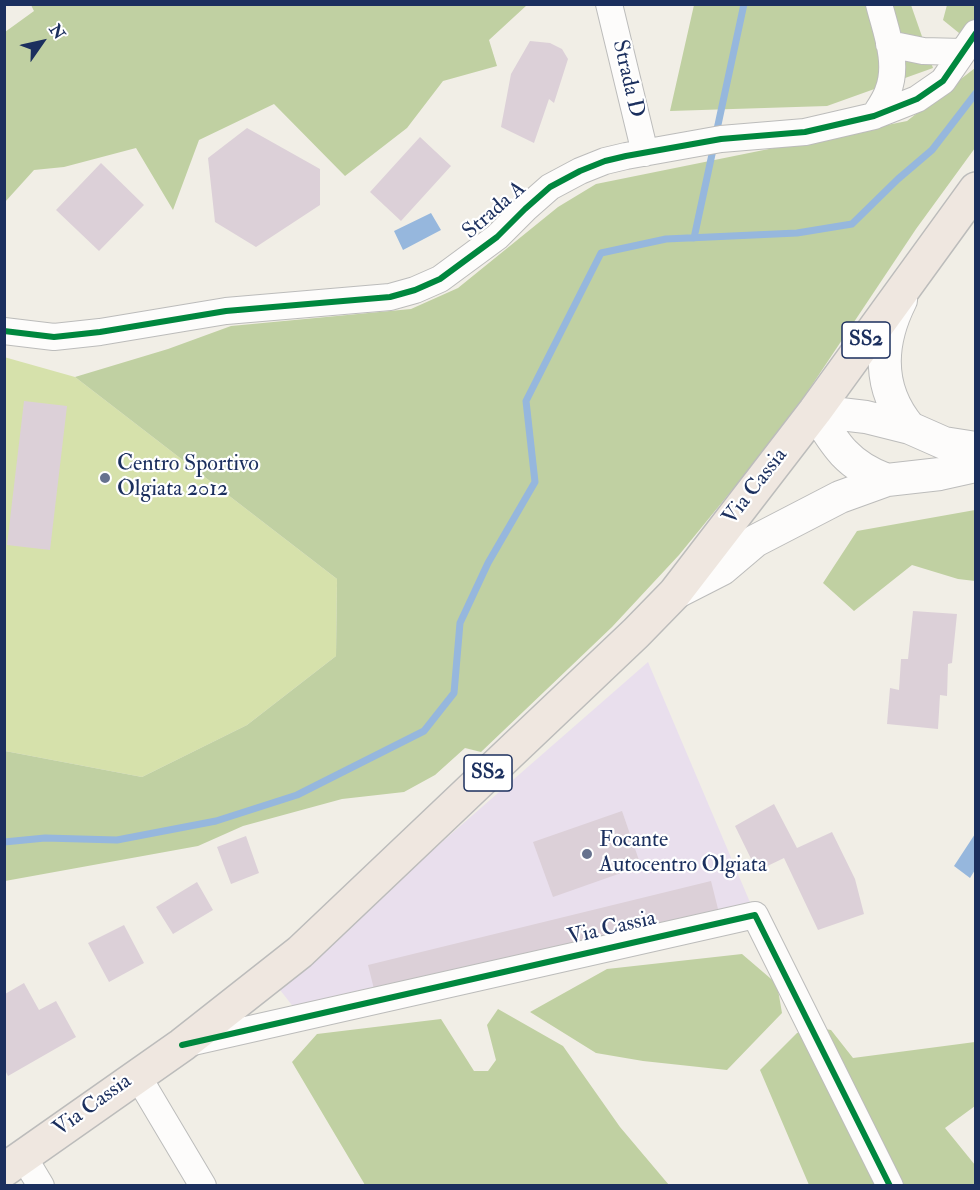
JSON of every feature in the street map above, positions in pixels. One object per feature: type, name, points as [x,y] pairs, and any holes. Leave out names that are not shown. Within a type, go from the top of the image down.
[{"type":"main road","name":"Via Cassia","points":[[14,1163],[182,1044],[300,952],[636,633],[675,593],[815,411],[975,189]]},
{"type":"street","name":"Strada D","points":[[609,4],[645,153]]},
{"type":"street","points":[[874,116],[888,91],[892,67],[890,44],[879,4]]},
{"type":"street","name":"Strada A","points":[[4,331],[54,337],[100,332],[226,311],[390,297],[415,290],[440,279],[497,237],[550,188],[592,165],[713,140],[805,132],[874,116],[917,99],[935,87],[950,73],[969,43]]},
{"type":"street","points":[[890,44],[923,51],[969,43]]},
{"type":"street","points":[[910,428],[901,417],[889,391],[884,363],[885,348],[897,309],[917,269]]},
{"type":"street","points":[[815,411],[852,414],[910,428],[944,442],[975,448]]},
{"type":"street","points":[[815,411],[834,443],[844,454],[869,474],[886,480]]},
{"type":"street","points":[[675,593],[722,569],[755,542],[840,497],[886,480],[975,466]]},
{"type":"street","name":"Via Cassia","points":[[182,1044],[755,915],[890,1185]]},
{"type":"street","points":[[137,1075],[202,1185]]},
{"type":"street","points":[[14,1163],[41,1185]]},
{"type":"shaded area","points":[[648,662],[752,907],[298,1013],[277,986]]},
{"type":"green space","points":[[31,5],[527,5],[489,40],[497,66],[443,81],[407,128],[345,176],[274,104],[199,140],[173,210],[136,148],[64,167],[34,170],[5,202],[5,32],[34,11]]},
{"type":"green space","points":[[694,5],[911,5],[933,68],[827,106],[670,111]]},
{"type":"green space","points":[[947,5],[975,5],[975,46],[943,20]]},
{"type":"green space","points":[[975,68],[975,148],[916,229],[786,424],[679,555],[612,627],[481,752],[465,748],[435,775],[404,792],[342,799],[243,826],[198,846],[5,881],[5,751],[142,777],[247,725],[336,656],[337,579],[75,377],[168,349],[231,326],[411,309],[458,288],[558,207],[596,184],[907,121]]},
{"type":"green space","name":"Centro Sportivo Olgiata 2012","points":[[4,357],[75,377],[337,579],[336,656],[247,725],[142,777],[5,751]]},
{"type":"green space","points":[[975,510],[975,581],[958,579],[912,565],[854,611],[823,583],[857,531]]},
{"type":"green space","points":[[742,954],[777,984],[782,1013],[727,1070],[643,1061],[596,1053],[530,1012],[607,969]]},
{"type":"green space","points":[[498,1009],[563,1046],[620,1127],[669,1185],[365,1185],[292,1062],[317,1034],[441,1019],[474,1071],[488,1071],[496,1060],[487,1025]]},
{"type":"green space","points":[[813,1027],[831,1030],[853,1058],[975,1042],[975,1106],[945,1128],[975,1165],[975,1185],[809,1185],[760,1070],[797,1033]]},
{"type":"water","points":[[431,213],[441,230],[403,250],[394,231]]},
{"type":"water","points":[[975,834],[975,870],[970,878],[954,866]]},
{"type":"building","points":[[530,41],[550,43],[562,49],[568,59],[554,103],[549,99],[534,143],[501,127],[511,74]]},
{"type":"building","points":[[247,128],[320,169],[320,205],[256,247],[215,222],[208,158]]},
{"type":"building","points":[[420,137],[451,166],[401,221],[370,192]]},
{"type":"building","points":[[101,163],[144,205],[99,251],[56,210]]},
{"type":"building","points":[[24,401],[67,406],[50,550],[7,545]]},
{"type":"building","points":[[913,611],[957,614],[952,663],[948,664],[947,696],[940,695],[938,729],[887,724],[890,688],[899,690],[901,659],[908,659]]},
{"type":"building","points":[[774,804],[797,848],[832,832],[855,879],[864,914],[818,930],[784,858],[757,871],[735,826]]},
{"type":"building","name":"Focante Autocentro Olgiata","points":[[622,811],[641,866],[553,897],[533,842]]},
{"type":"building","points":[[246,836],[259,873],[231,884],[217,847]]},
{"type":"building","points":[[711,881],[719,913],[376,997],[368,965]]},
{"type":"building","points":[[197,882],[213,910],[173,934],[156,907]]},
{"type":"building","points":[[124,925],[144,963],[109,982],[88,943]]},
{"type":"building","points":[[24,983],[39,1010],[56,1001],[76,1037],[8,1076],[5,1070],[5,994]]},
{"type":"waterway","points":[[716,134],[744,4]]},
{"type":"waterway","points":[[4,842],[45,838],[117,840],[216,821],[297,795],[424,731],[454,693],[460,623],[488,563],[535,482],[526,401],[601,253],[666,239],[797,233],[852,224],[932,150],[976,93]]},
{"type":"waterway","points":[[694,238],[714,145]]},
{"type":"cycle path","points":[[4,331],[54,337],[100,332],[226,311],[390,297],[415,290],[440,279],[497,237],[550,187],[580,171],[626,156],[721,139],[805,132],[874,116],[917,99],[943,81],[976,33]]},
{"type":"cycle path","points":[[182,1045],[755,915],[890,1186]]},
{"type":"place","name":"Centro Sportivo Olgiata 2012","points":[[105,478]]},
{"type":"place","name":"Focante Autocentro Olgiata","points":[[587,854]]}]
